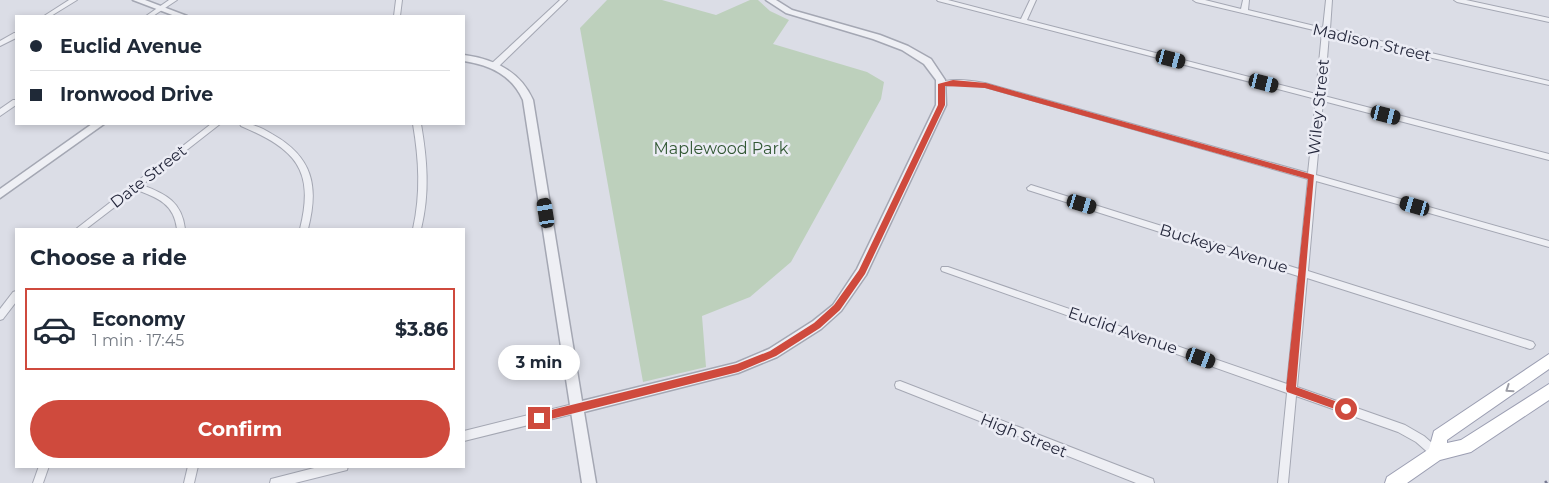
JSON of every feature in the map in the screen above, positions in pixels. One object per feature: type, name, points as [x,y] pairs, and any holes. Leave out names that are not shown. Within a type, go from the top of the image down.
[{"type":"main road","points":[[1436,453],[1440,436],[1549,361]]},
{"type":"main road","points":[[1393,483],[1436,453],[1465,446],[1549,391]]},
{"type":"street","points":[[49,15],[74,0]]},
{"type":"street","points":[[137,0],[180,15]]},
{"type":"street","points":[[150,15],[174,0]]},
{"type":"street","points":[[397,15],[399,0]]},
{"type":"street","points":[[494,66],[564,0]]},
{"type":"street","points":[[465,436],[738,368],[791,344],[829,316],[862,272],[942,105],[942,84],[930,65],[909,49],[891,42],[794,15],[779,8],[770,0]]},
{"type":"street","points":[[940,0],[1549,157]]},
{"type":"street","points":[[1023,21],[1033,0]]},
{"type":"street","name":"Madison Street","points":[[1196,0],[1549,83]]},
{"type":"street","points":[[1244,12],[1246,0]]},
{"type":"street","name":"Wiley Street","points":[[1283,483],[1329,0]]},
{"type":"street","points":[[1457,0],[1549,20]]},
{"type":"street","points":[[0,44],[15,35]]},
{"type":"street","points":[[465,58],[494,66],[516,80],[528,100],[588,483]]},
{"type":"street","points":[[942,84],[964,82],[986,85],[1549,244]]},
{"type":"street","points":[[0,113],[15,103]]},
{"type":"street","points":[[0,194],[98,125]]},
{"type":"street","name":"Date Street","points":[[81,228],[215,125]]},
{"type":"street","points":[[247,125],[266,132],[285,144],[304,169],[310,195],[304,228]]},
{"type":"street","points":[[417,125],[423,154],[423,204],[417,228]]},
{"type":"street","points":[[136,186],[168,200],[178,212],[181,228]]},
{"type":"street","name":"Buckeye Avenue","points":[[1031,188],[1530,345]]},
{"type":"street","name":"Euclid Avenue","points":[[945,269],[1401,428],[1420,439],[1436,453]]},
{"type":"street","points":[[0,316],[15,297]]},
{"type":"street","name":"High Street","points":[[900,385],[1149,483]]},
{"type":"street","points":[[38,483],[43,468]]},
{"type":"street","points":[[189,483],[192,468]]},
{"type":"street","points":[[275,483],[334,468]]},
{"type":"green space","name":"Maplewood Park","points":[[607,0],[662,0],[716,15],[750,0],[758,0],[770,11],[789,20],[773,44],[867,72],[884,82],[881,99],[791,262],[750,297],[702,316],[706,367],[643,382],[580,28]]},
{"type":"railway","points":[[1545,483],[1549,480]]},
{"type":"route","points":[[539,418],[738,368],[791,344],[817,326],[837,308],[862,272],[942,105],[942,84],[953,82],[986,85],[1312,177],[1291,389],[1346,409]]}]
